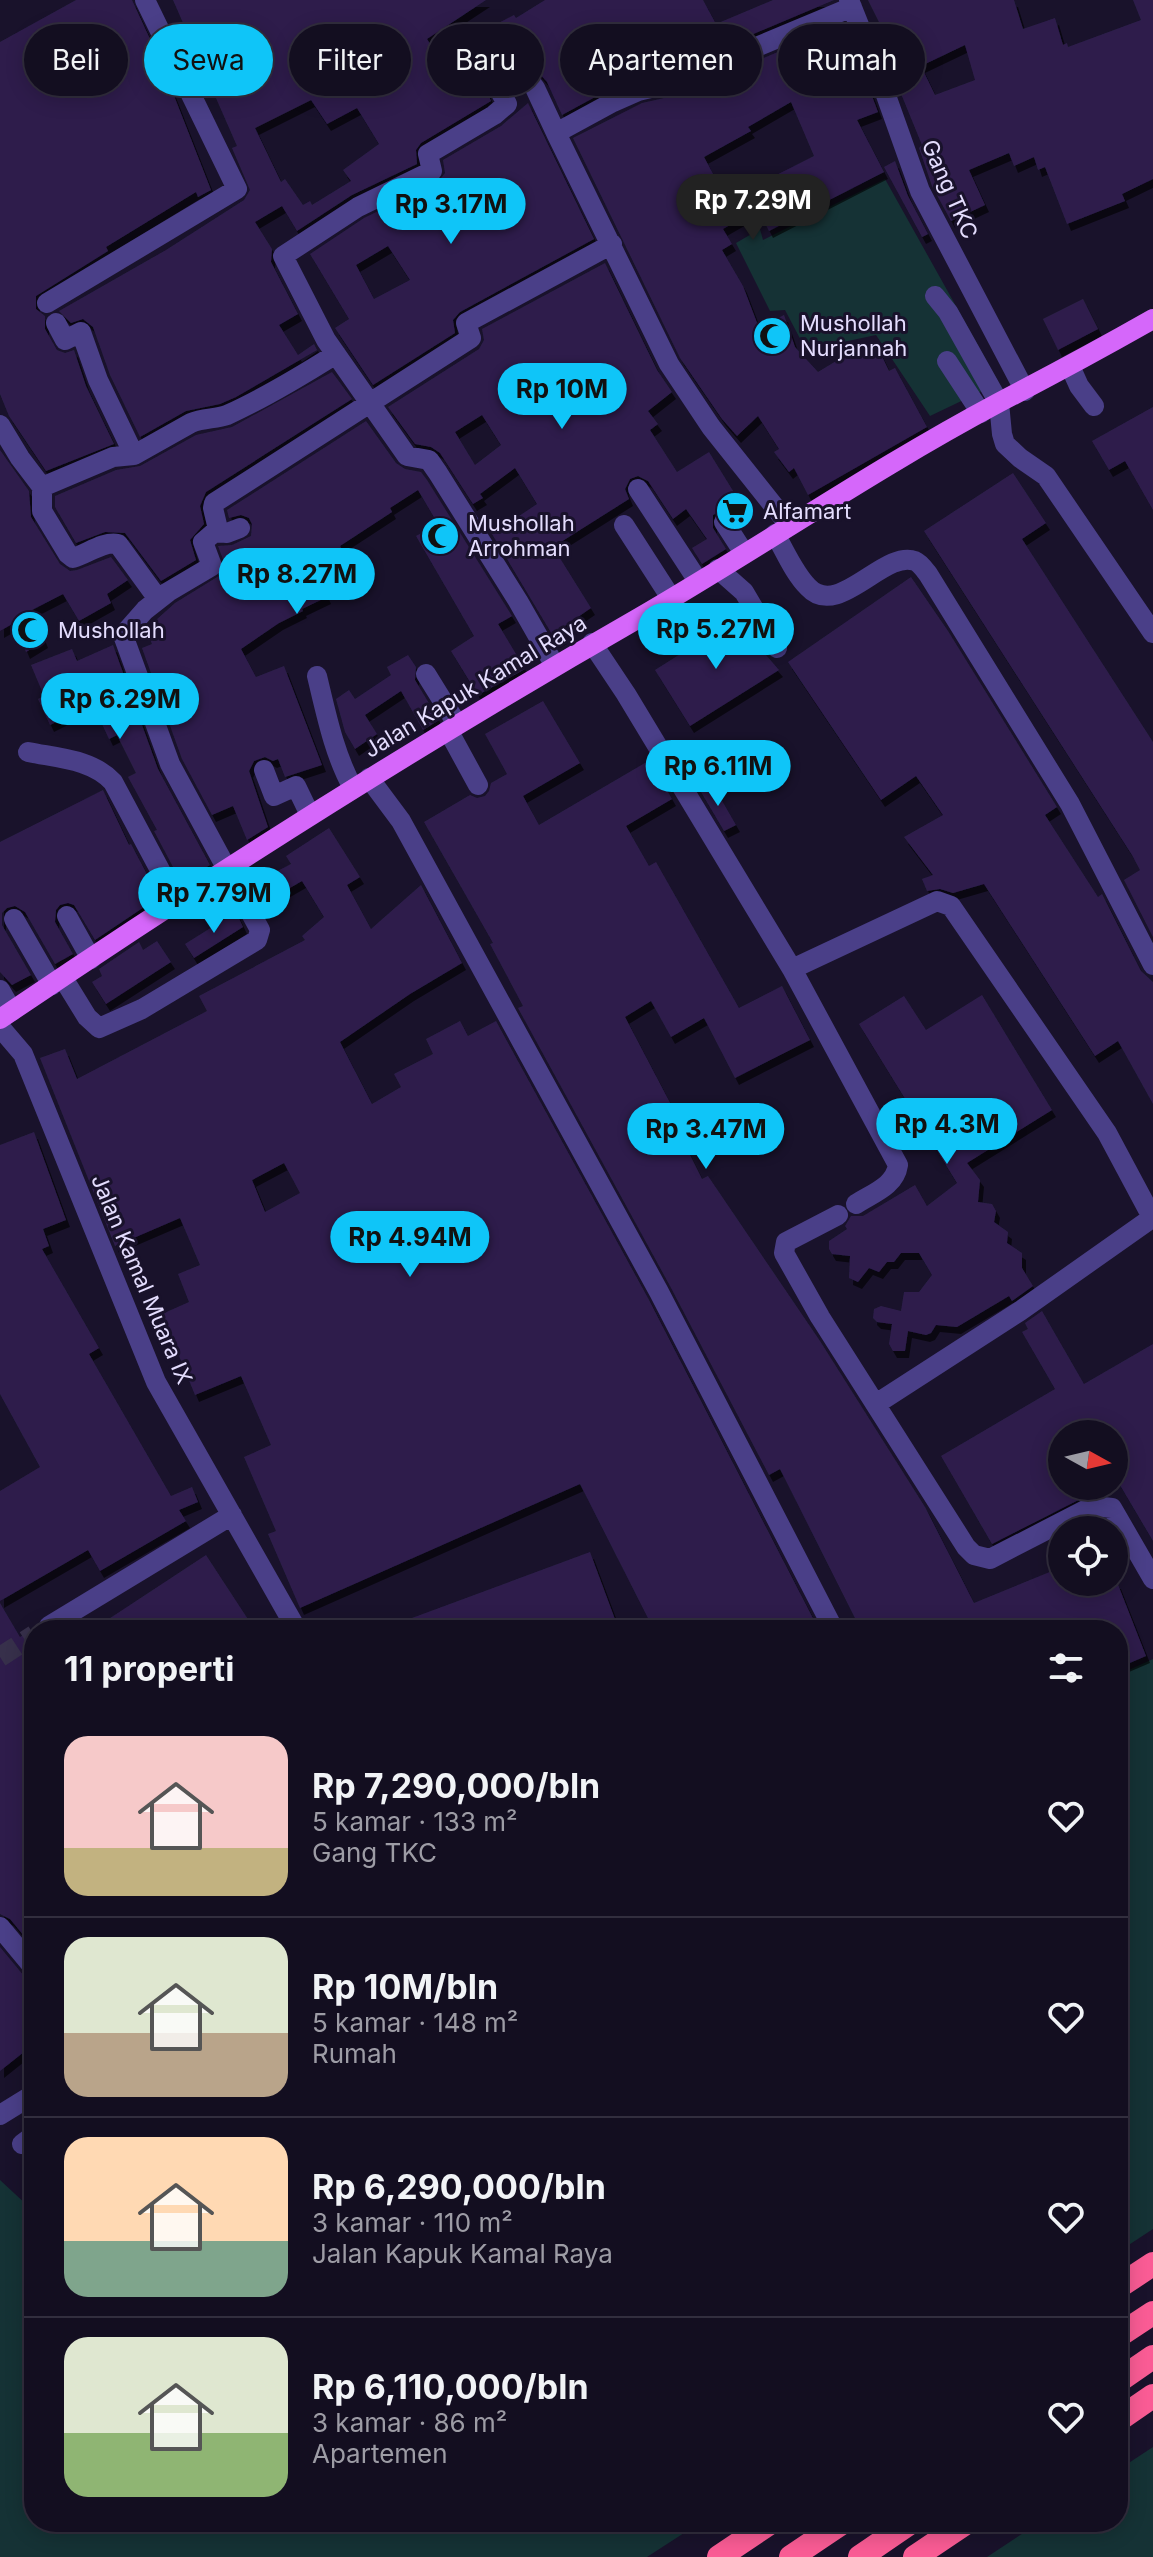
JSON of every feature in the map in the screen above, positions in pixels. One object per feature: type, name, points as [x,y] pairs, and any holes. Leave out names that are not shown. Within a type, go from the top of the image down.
[{"type":"highway","points":[[1128,2280],[1153,2264]]},
{"type":"highway","points":[[1128,2329],[1153,2313]]},
{"type":"highway","points":[[1128,2374],[1153,2357]]},
{"type":"highway","points":[[1128,2413],[1153,2396]]},
{"type":"highway","points":[[719,2557],[756,2532]]},
{"type":"highway","points":[[791,2557],[828,2532]]},
{"type":"highway","points":[[860,2557],[896,2532]]},
{"type":"highway","points":[[915,2557],[952,2532]]},
{"type":"main road","name":"Jalan Kapuk Kamal Raya","points":[[4,1019],[176,900],[452,727],[782,529],[990,408],[1153,319]]},
{"type":"street","points":[[47,303],[237,189],[145,0]]},
{"type":"street","points":[[762,42],[850,3]]},
{"type":"street","name":"Gang TKC","points":[[850,3],[920,191],[1025,391]]},
{"type":"street","points":[[555,666],[429,460],[407,456],[369,404],[336,354],[284,259],[285,253],[358,207],[432,171],[428,154],[494,115],[507,104],[500,91],[525,75],[535,88],[669,364],[782,529],[809,589],[832,597],[904,559],[918,562],[1070,804],[1153,965]]},
{"type":"street","points":[[556,133],[628,96]]},
{"type":"street","points":[[14,919],[58,982],[99,1028],[142,1009],[257,940],[260,930],[257,920],[170,764],[123,635],[158,599],[210,568],[203,542],[216,532],[218,526],[214,503],[471,338],[466,323],[612,244]]},
{"type":"street","points":[[935,296],[948,312],[1005,444],[1046,476],[1153,633]]},
{"type":"street","points":[[56,323],[65,340],[81,332],[98,380],[134,455]]},
{"type":"street","points":[[42,487],[113,457],[134,455],[201,418],[224,416],[288,384],[336,354]]},
{"type":"street","points":[[947,361],[990,408]]},
{"type":"street","points":[[1070,366],[1079,386],[1094,406]]},
{"type":"street","points":[[0,425],[26,468],[42,487],[42,511],[68,554],[73,558],[113,542],[118,544],[158,599]]},
{"type":"street","points":[[638,489],[698,581]]},
{"type":"street","points":[[724,522],[744,553]]},
{"type":"street","points":[[624,525],[671,598]]},
{"type":"street","points":[[216,532],[227,533],[240,528]]},
{"type":"street","points":[[718,569],[744,592],[777,648]]},
{"type":"street","points":[[592,643],[792,969],[898,1165],[897,1174],[890,1183],[856,1204]]},
{"type":"street","points":[[426,674],[478,785]]},
{"type":"street","points":[[317,676],[345,774],[361,783],[401,821],[659,1292],[829,1620]]},
{"type":"street","points":[[28,752],[80,762],[103,771],[113,782],[176,900]]},
{"type":"street","points":[[264,770],[274,796],[296,786],[310,815]]},
{"type":"street","points":[[792,969],[937,901],[951,906],[1107,1133],[1153,1219],[1020,1311],[876,1404]]},
{"type":"street","points":[[67,916],[91,959]]},
{"type":"street","name":"Jalan Kamal Muara IX","points":[[0,990],[4,1019],[23,1054],[156,1382],[291,1620]]},
{"type":"street","points":[[838,1215],[786,1242],[784,1253],[820,1317],[966,1547],[974,1555],[990,1559],[1093,1506],[1112,1508],[1153,1579]]},
{"type":"street","points":[[59,1620],[232,1515]]},
{"type":"street","points":[[0,1927],[24,1956]]},
{"type":"street","points":[[0,2115],[24,2100]]},
{"type":"green space","points":[[885,179],[999,383],[930,416],[876,335],[806,350],[785,310],[770,311],[736,243],[760,229],[763,240]]},
{"type":"green space","points":[[1153,1659],[1153,2229],[1128,2245],[1128,1670]]},
{"type":"green space","points":[[0,2180],[24,2202],[24,2532],[686,2532],[647,2557],[0,2557]]},
{"type":"green space","points":[[1153,2447],[1153,2557],[987,2557],[1025,2532],[1128,2532],[1128,2463]]},
{"type":"building","points":[[76,0],[132,0],[144,26],[144,96],[174,96],[211,190],[198,197],[196,192],[106,247],[108,251],[36,296],[36,309],[45,316],[45,329],[57,350],[65,353],[74,350],[86,386],[114,444],[46,471],[9,416],[0,394],[0,42],[24,29],[24,96],[128,96],[128,24],[33,24]]},
{"type":"building","points":[[173,0],[486,0],[450,24],[427,24],[427,96],[489,96],[491,101],[421,143],[416,150],[417,164],[352,195],[297,231],[282,206],[255,222],[272,249],[271,262],[298,314],[279,325],[298,355],[314,344],[317,350],[236,397],[220,404],[186,411],[140,437],[110,375],[93,327],[83,319],[71,323],[59,311],[166,250],[244,200],[250,190],[232,148],[237,146],[215,96],[273,96],[273,24],[184,24]],"holes":[[[311,100],[327,124],[357,108],[379,144],[343,170],[351,181],[312,205],[310,201],[303,205],[285,179],[281,182],[255,128]]]},
{"type":"building","points":[[545,0],[703,0],[716,24],[560,24],[560,96],[597,96],[562,115],[544,79],[544,24],[497,24],[514,15],[516,18]]},
{"type":"building","points":[[773,0],[834,0],[762,30],[762,24],[716,24]]},
{"type":"building","points":[[868,0],[1014,0],[1023,29],[1055,18],[1063,45],[1067,43],[1068,47],[1141,20],[1133,0],[1153,0],[1153,179],[1122,194],[1125,201],[1067,224],[1045,167],[1038,170],[1034,157],[1014,166],[1009,153],[969,170],[985,205],[951,221],[932,186],[919,148],[922,145],[902,96],[925,96],[925,74],[935,95],[975,80],[965,45],[925,64],[925,24],[880,24]]},
{"type":"building","points":[[778,52],[778,96],[872,96],[878,112],[857,120],[884,172],[769,231],[758,209],[723,229],[732,244],[722,250],[743,286],[759,328],[784,315],[795,347],[818,372],[846,355],[848,359],[876,344],[889,371],[895,368],[927,427],[808,495],[794,468],[789,472],[774,452],[779,449],[758,416],[737,436],[722,419],[680,358],[573,138],[642,103],[673,96],[762,96],[762,59]],"holes":[[[791,102],[814,156],[727,200],[704,157],[751,131],[748,127]]]},
{"type":"building","points":[[528,103],[594,239],[460,312],[453,320],[455,333],[373,385],[335,328],[349,319],[310,254],[364,218],[438,182],[445,173],[443,160],[501,126]],"holes":[[[388,246],[410,280],[374,299],[356,265]]]},
{"type":"building","points":[[895,161],[908,196],[928,234],[922,237],[884,167]]},
{"type":"building","points":[[605,263],[657,370],[672,392],[648,411],[658,424],[650,430],[677,472],[709,452],[735,494],[737,492],[747,506],[734,514],[724,509],[713,515],[713,528],[726,549],[702,564],[692,548],[707,539],[686,509],[673,519],[648,481],[638,476],[630,479],[625,489],[629,499],[553,547],[591,608],[559,630],[563,637],[556,641],[492,534],[537,504],[515,468],[480,494],[483,498],[473,504],[440,453],[431,447],[415,444],[388,407],[479,349],[484,340],[482,329]],"holes":[[[482,415],[501,445],[475,465],[455,432]]]},
{"type":"building","points":[[1083,299],[1098,329],[1058,350],[1043,319]]},
{"type":"building","points":[[332,372],[352,399],[206,492],[200,506],[204,524],[190,540],[196,560],[161,581],[125,533],[105,532],[76,543],[55,507],[55,496],[116,470],[140,466],[196,435],[232,427]]},
{"type":"building","points":[[1153,407],[1153,510],[1125,461],[1109,470],[1092,441]]},
{"type":"building","points":[[366,421],[396,463],[405,469],[421,472],[427,480],[512,616],[498,624],[525,669],[478,695],[451,651],[474,636],[416,536],[438,524],[418,490],[390,508],[392,512],[340,546],[354,574],[324,590],[327,597],[302,609],[241,649],[256,677],[284,666],[322,765],[285,777],[278,759],[273,761],[265,757],[254,761],[249,771],[268,827],[247,840],[233,806],[212,815],[182,759],[142,648],[152,644],[146,629],[175,603],[222,574],[224,562],[218,546],[232,545],[251,536],[249,518],[241,515],[229,518],[227,510]]},
{"type":"building","points":[[0,450],[29,491],[31,517],[60,564],[70,571],[111,557],[128,580],[107,594],[111,603],[79,621],[63,594],[32,610],[44,641],[26,652],[14,623],[0,631]]},
{"type":"building","points":[[1013,473],[1046,523],[1022,539],[1153,742],[1153,937],[1124,880],[1140,870],[1132,855],[924,531]]},
{"type":"building","points":[[911,577],[1057,807],[1045,815],[1098,897],[1102,894],[1141,971],[1153,982],[1153,1104],[1118,1041],[1095,1056],[984,884],[953,893],[940,889],[927,891],[922,879],[933,875],[904,837],[943,815],[916,776],[881,800],[788,662]]},
{"type":"building","points":[[742,615],[766,655],[779,670],[690,726],[655,670]]},
{"type":"building","points":[[113,645],[158,769],[210,865],[181,882],[128,777],[136,773],[117,735],[109,739],[94,707],[90,705],[50,725],[38,699],[44,696],[31,665],[72,649],[77,661]]},
{"type":"building","points":[[408,655],[416,667],[415,680],[439,720],[423,730],[401,691],[365,715],[377,734],[355,749],[345,732],[336,699],[349,690],[355,699],[391,675],[387,667]]},
{"type":"building","points":[[543,701],[580,763],[523,796],[539,825],[650,760],[672,799],[626,826],[649,866],[656,862],[739,1008],[782,986],[810,1040],[735,1078],[704,1018],[671,1037],[651,1001],[625,1017],[678,1118],[673,1121],[702,1179],[708,1176],[820,1341],[925,1507],[974,1603],[1048,1573],[1048,1596],[1122,1596],[1146,1656],[1128,1664],[1128,1620],[856,1620],[780,1469],[769,1475],[518,1008],[523,1006],[490,944],[493,943],[424,822],[470,795],[477,798],[485,796],[491,783],[507,774],[485,734]]},
{"type":"building","points":[[713,785],[736,825],[724,831],[701,792]]},
{"type":"building","points":[[103,790],[129,845],[159,897],[95,940],[74,905],[60,905],[56,910],[55,922],[73,954],[55,964],[25,912],[15,906],[7,908],[2,913],[2,925],[31,975],[12,985],[0,972],[0,842]]},
{"type":"building","points":[[329,828],[360,877],[347,885],[371,929],[421,885],[462,963],[340,1042],[372,1104],[401,1087],[394,1074],[433,1054],[426,1039],[460,1021],[468,1036],[496,1021],[648,1298],[814,1620],[649,1620],[580,1484],[300,1608],[268,1534],[276,1531],[244,1457],[271,1445],[241,1376],[195,1395],[162,1314],[189,1302],[178,1274],[200,1265],[180,1218],[115,1246],[40,1058],[65,1049],[77,1079],[207,1011],[199,996],[305,940],[302,936],[324,917],[302,881],[269,900],[258,881],[291,864],[286,856]],"holes":[[[284,1163],[300,1193],[265,1212],[252,1180]]]},
{"type":"building","points":[[236,912],[243,927],[194,958],[185,944]]},
{"type":"building","points":[[157,941],[171,962],[106,1004],[92,982],[102,976],[99,969],[139,942],[143,950]]},
{"type":"building","points":[[982,995],[1052,1110],[967,1163],[980,1180],[978,1202],[992,1204],[996,1211],[994,1222],[1008,1232],[1007,1243],[1022,1253],[1022,1268],[1033,1286],[1012,1301],[1009,1296],[957,1327],[936,1325],[926,1335],[908,1331],[905,1351],[893,1351],[889,1344],[892,1324],[877,1322],[873,1318],[874,1309],[881,1306],[901,1311],[904,1292],[919,1292],[932,1275],[919,1253],[901,1253],[879,1272],[869,1268],[858,1282],[849,1278],[850,1256],[832,1254],[829,1241],[847,1229],[845,1226],[851,1216],[863,1216],[915,1185],[927,1206],[957,1183],[859,1024],[904,996],[926,1030]]},
{"type":"building","points":[[34,1132],[66,1220],[43,1229],[49,1246],[42,1249],[99,1348],[89,1354],[171,1496],[192,1487],[198,1502],[179,1510],[186,1521],[100,1571],[88,1550],[0,1601],[0,1491],[40,1467],[0,1394],[0,1145]]},
{"type":"building","points":[[1042,1311],[1084,1384],[1153,1344],[1153,1541],[1128,1499],[1128,1420],[1048,1420],[1048,1500],[1078,1500],[992,1544],[941,1456],[1055,1389],[1022,1332],[1028,1329],[1025,1323]]},
{"type":"building","points":[[590,1552],[615,1620],[407,1620]]},
{"type":"building","points":[[206,1555],[248,1620],[107,1620]]},
{"type":"building","points":[[0,1603],[20,1637],[24,1634],[24,1936],[10,1919],[0,1914]]},
{"type":"building","points":[[0,1947],[24,1976],[24,2052],[0,2071]]},
{"type":"tunnel","points":[[0,1657],[24,1641]]},
{"type":"place","name":"Mushollah Nurjannah","points":[[772,336]]},
{"type":"place","name":"Alfamart","points":[[735,511]]},
{"type":"place","name":"Mushollah Arrohman","points":[[440,536]]},
{"type":"place","name":"Mushollah","points":[[30,630]]}]
